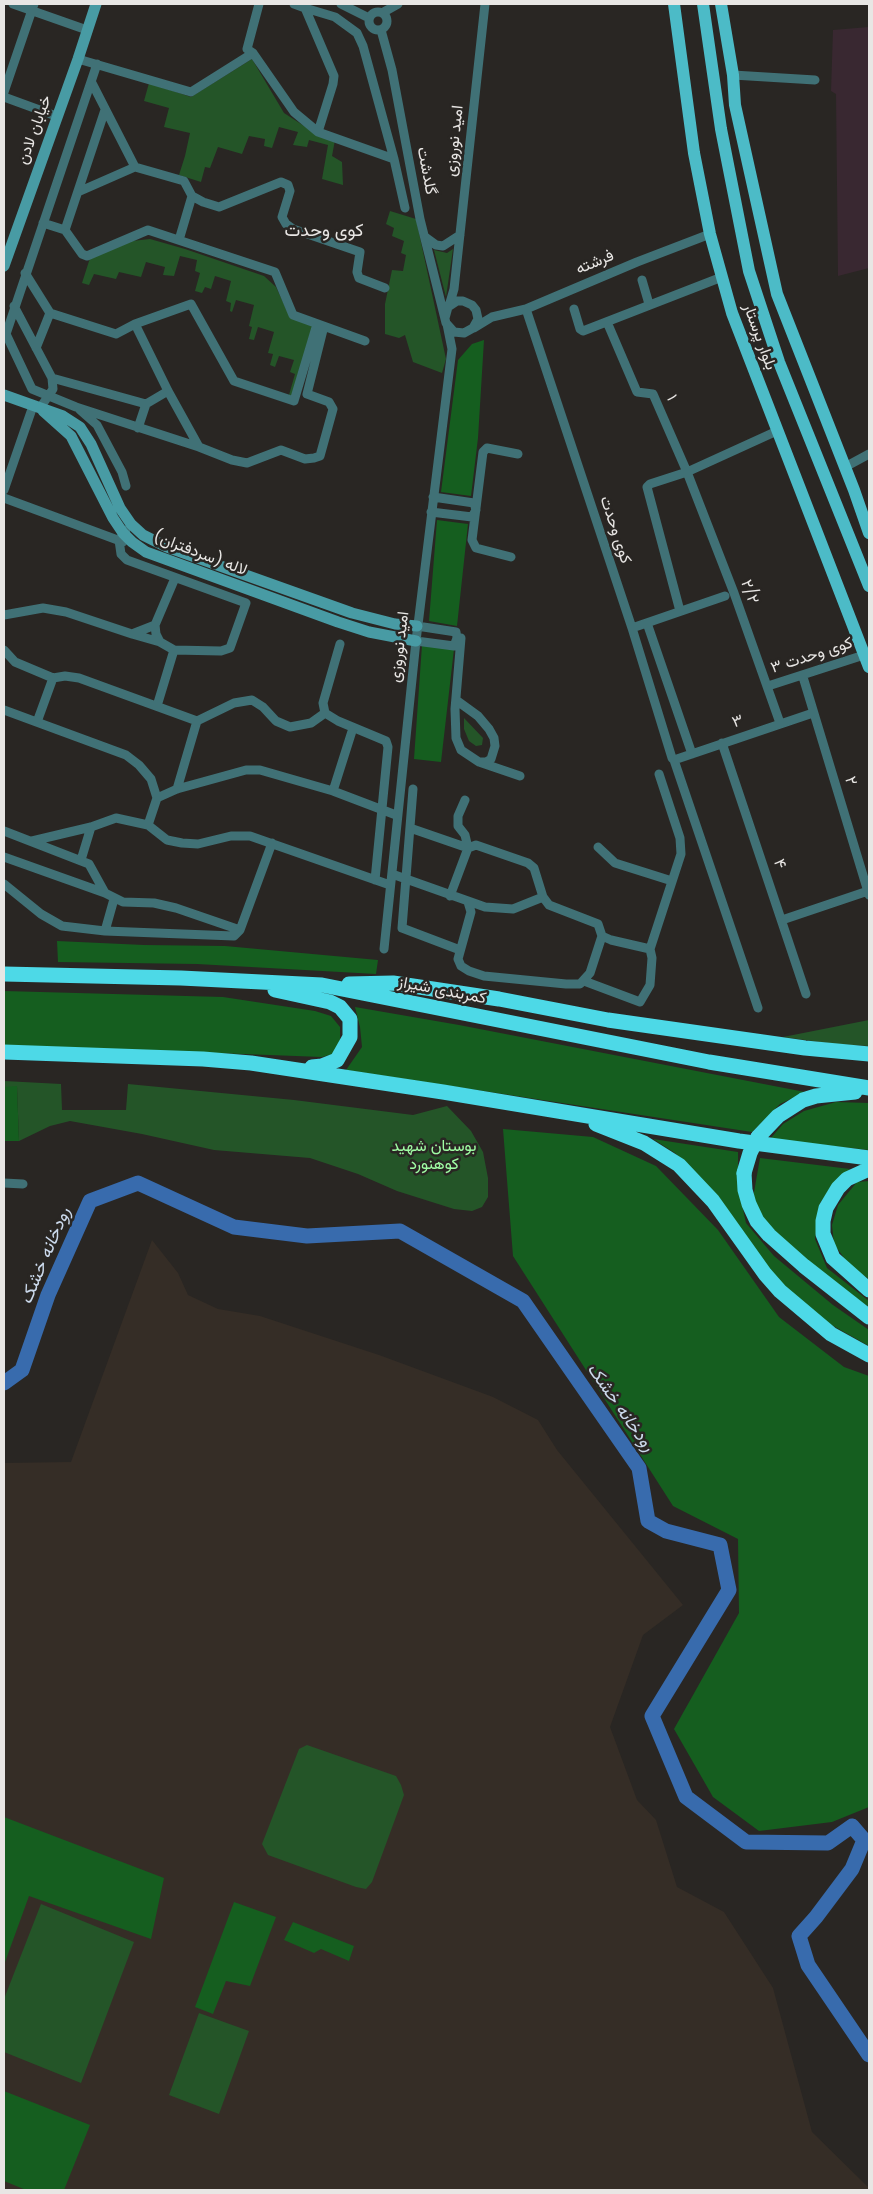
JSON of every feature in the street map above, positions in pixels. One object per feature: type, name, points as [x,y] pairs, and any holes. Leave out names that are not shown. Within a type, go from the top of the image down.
[{"type":"highway","name":"کمربندی شیراز","points":[[4,974],[227,980],[322,985],[709,1062],[869,1088]]},
{"type":"highway","points":[[227,980],[330,1002],[340,1007],[350,1019],[350,1038],[337,1060],[322,1066],[295,1068]]},
{"type":"highway","points":[[322,985],[393,983],[499,999],[608,1020],[824,1050],[869,1054]]},
{"type":"highway","points":[[4,1052],[203,1059],[295,1068],[739,1141],[869,1158]]},
{"type":"highway","points":[[869,1092],[816,1096],[803,1100],[778,1116],[758,1137],[750,1152],[744,1173],[745,1190],[749,1204],[757,1221],[769,1235],[804,1266],[869,1317]]},
{"type":"highway","points":[[570,1113],[644,1143],[679,1165],[713,1201],[765,1274],[780,1291],[831,1334],[869,1355]]},
{"type":"highway","points":[[869,1169],[847,1179],[838,1188],[829,1202],[823,1221],[823,1234],[833,1258],[869,1290]]},
{"type":"main road","name":"بلوار پرستار","points":[[674,4],[694,154],[710,234],[732,313],[867,661]]},
{"type":"main road","name":"بلوار پرستار","points":[[703,4],[726,157],[744,249],[760,308],[779,362],[869,586]]},
{"type":"main road","points":[[721,4],[735,105],[777,294],[846,467],[868,531]]},
{"type":"main road","points":[[726,157],[735,105]]},
{"type":"main road","points":[[744,249],[765,246]]},
{"type":"main road","points":[[854,490],[842,518],[868,531]]},
{"type":"street","points":[[13,4],[33,7],[55,19],[87,30]]},
{"type":"street","name":"خیابان لادن","points":[[4,266],[96,4]]},
{"type":"street","points":[[259,4],[247,48],[253,53],[294,112],[318,132],[394,159]]},
{"type":"street","points":[[294,4],[335,17],[356,33],[363,46],[394,159],[404,208]]},
{"type":"street","points":[[341,4],[369,18]]},
{"type":"street","points":[[382,13],[387,20],[385,26],[381,30],[375,30],[370,26],[369,18],[374,12],[382,13],[398,4]]},
{"type":"street","name":"امید نوروزی","points":[[448,307],[453,296],[455,282],[485,4]]},
{"type":"street","points":[[4,92],[33,7]]},
{"type":"street","points":[[306,8],[334,76],[334,84],[318,132]]},
{"type":"street","name":"گلدشت","points":[[381,30],[392,70],[425,237],[452,349]]},
{"type":"street","points":[[78,59],[191,92],[253,53]]},
{"type":"street","points":[[97,64],[6,334],[32,389],[76,407],[199,447],[232,460],[247,463],[281,450],[305,458],[320,456],[333,409],[324,398],[306,394],[320,325]]},
{"type":"street","points":[[732,75],[815,80]]},
{"type":"street","points":[[92,82],[135,167]]},
{"type":"street","points":[[4,97],[56,116]]},
{"type":"street","points":[[65,230],[105,110]]},
{"type":"street","points":[[78,192],[135,167],[184,181],[192,196],[219,208],[281,182],[288,185],[290,191],[282,217],[286,224],[293,229],[360,252],[357,272],[359,278],[385,288]]},
{"type":"street","points":[[179,240],[192,196]]},
{"type":"street","points":[[43,223],[65,230],[75,246],[82,254],[87,256],[148,230],[275,272],[293,315],[365,341]]},
{"type":"street","name":"فرشته","points":[[452,349],[457,340],[492,317],[526,309],[636,262],[710,234]]},
{"type":"street","points":[[425,237],[440,246],[447,245],[460,235]]},
{"type":"street","points":[[25,273],[50,313],[116,334],[135,324],[191,304],[234,381],[294,401],[320,325]]},
{"type":"street","points":[[574,309],[581,331],[722,277]]},
{"type":"street","points":[[642,280],[650,304]]},
{"type":"street","points":[[455,282],[468,302],[476,310],[492,317]]},
{"type":"street","points":[[468,302],[457,301],[448,307],[446,321],[454,332],[459,333],[471,330],[478,319],[476,310]]},
{"type":"street","points":[[4,483],[34,406],[50,396],[53,389],[52,378],[14,306]]},
{"type":"street","name":"کوی وحدت","points":[[526,309],[674,760],[758,1008]]},
{"type":"street","points":[[36,348],[50,313]]},
{"type":"street","name":"۱","points":[[607,322],[637,392],[653,394],[688,472]]},
{"type":"street","points":[[135,324],[168,391],[199,447]]},
{"type":"street","name":"امید نوروزی","points":[[384,949],[396,814],[452,349]]},
{"type":"street","points":[[52,378],[146,404]]},
{"type":"street","points":[[138,428],[146,404],[168,391]]},
{"type":"street","name":"لاله (سردفتران)","points":[[4,395],[63,416],[80,426],[92,444],[120,508],[131,524],[143,535],[167,548],[266,581],[352,613],[395,624],[418,626]]},
{"type":"street","points":[[4,490],[34,406]]},
{"type":"street","name":"لاله (سردفتران)","points":[[34,406],[71,436],[121,536],[146,552],[369,632],[416,641]]},
{"type":"street","points":[[76,407],[97,425],[122,472],[126,486]]},
{"type":"street","points":[[680,611],[647,487],[650,484],[688,472],[777,431]]},
{"type":"street","points":[[511,557],[473,546],[472,540],[484,449],[518,454]]},
{"type":"street","points":[[846,467],[869,454]]},
{"type":"street","points":[[108,479],[122,472]]},
{"type":"street","name":"۲/۲","points":[[688,472],[780,723]]},
{"type":"street","points":[[431,512],[472,517],[476,510],[474,503],[433,497]]},
{"type":"street","points":[[4,498],[121,536]]},
{"type":"street","points":[[4,615],[43,608],[66,612],[160,642],[174,650],[221,651],[230,648],[246,604],[127,560],[121,554],[121,536],[131,524]]},
{"type":"street","points":[[160,642],[156,634],[155,625],[176,578]]},
{"type":"street","points":[[262,594],[266,581]]},
{"type":"street","points":[[632,628],[725,596]]},
{"type":"street","points":[[647,623],[692,754]]},
{"type":"street","points":[[132,634],[155,625]]},
{"type":"street","points":[[416,641],[454,646],[457,638],[456,632],[418,626]]},
{"type":"street","points":[[457,638],[461,638],[456,700],[456,738],[461,750],[479,762],[520,776]]},
{"type":"street","points":[[325,713],[323,703],[340,644]]},
{"type":"street","points":[[4,650],[15,662],[53,678],[65,676],[79,678],[197,721]]},
{"type":"street","points":[[157,706],[174,650]]},
{"type":"street","name":"کوی وحدت ۳","points":[[768,686],[867,661]]},
{"type":"street","name":"۲","points":[[803,677],[869,893]]},
{"type":"street","points":[[37,722],[53,678]]},
{"type":"street","points":[[177,789],[197,721],[234,702],[252,700],[263,707],[276,721],[290,727],[300,727],[311,723],[325,713]]},
{"type":"street","points":[[456,700],[478,716],[494,738],[495,746],[491,759],[486,762],[479,762]]},
{"type":"street","points":[[4,710],[126,756],[139,765],[151,779],[157,798],[148,824]]},
{"type":"street","points":[[325,713],[353,728],[386,741],[388,747],[375,880]]},
{"type":"street","name":"۳","points":[[674,760],[780,723],[813,714]]},
{"type":"street","points":[[333,791],[353,728]]},
{"type":"street","name":"۴","points":[[722,743],[806,994]]},
{"type":"street","points":[[157,798],[177,789],[246,770],[260,770],[333,791],[396,814]]},
{"type":"street","points":[[584,981],[640,1002],[650,985],[652,965],[650,949],[680,854],[680,838],[659,774]]},
{"type":"street","points":[[414,789],[402,928],[460,950]]},
{"type":"street","points":[[450,896],[468,848],[465,835],[458,826],[458,816],[465,800]]},
{"type":"street","points":[[32,841],[91,827],[116,818],[148,824],[167,840],[182,843],[198,844],[231,836],[250,836],[390,885]]},
{"type":"street","points":[[81,860],[91,827]]},
{"type":"street","points":[[410,828],[468,848],[476,845],[528,863],[534,868],[543,897],[548,905],[598,924],[602,936],[590,973],[580,984],[566,984],[484,976],[461,966],[458,959],[471,912],[468,902]]},
{"type":"street","points":[[4,831],[89,864],[105,893]]},
{"type":"street","points":[[4,884],[41,914],[62,926],[234,936],[240,930],[272,843]]},
{"type":"street","points":[[598,847],[615,863],[672,881]]},
{"type":"street","points":[[4,857],[105,893],[123,902],[154,902],[240,930]]},
{"type":"street","points":[[392,874],[485,907],[513,909],[543,897]]},
{"type":"street","points":[[782,920],[869,893]]},
{"type":"street","points":[[105,930],[114,898]]},
{"type":"street","points":[[602,936],[611,940],[650,949]]},
{"type":"street","points":[[4,1183],[23,1184]]},
{"type":"shaded area","points":[[869,27],[869,268],[838,276],[836,94],[831,91],[833,30]]},
{"type":"shaded area","points":[[152,1240],[178,1273],[188,1295],[218,1309],[260,1316],[379,1355],[493,1397],[538,1420],[557,1450],[683,1605],[643,1635],[610,1727],[637,1800],[656,1820],[677,1887],[724,1912],[773,1988],[812,2132],[869,2190],[4,2190],[4,1463],[71,1462]]},
{"type":"green space","points":[[252,59],[284,113],[315,133],[335,140],[332,156],[342,162],[343,185],[322,179],[328,145],[309,140],[307,147],[293,145],[298,132],[279,127],[272,148],[264,146],[265,139],[249,136],[242,154],[218,147],[210,168],[205,167],[201,182],[179,175],[190,133],[164,127],[169,108],[144,101],[149,83],[191,97]]},
{"type":"green space","points":[[390,211],[416,219],[446,359],[442,373],[413,362],[405,335],[399,338],[385,334],[385,304],[392,270],[403,271],[406,255],[401,253],[404,241],[392,236],[394,228],[386,224]]},
{"type":"green space","points":[[150,239],[264,276],[276,287],[290,317],[314,325],[293,396],[289,395],[295,374],[290,372],[294,360],[279,356],[275,367],[270,365],[273,354],[268,353],[274,332],[258,327],[254,340],[249,339],[252,327],[249,326],[254,305],[236,300],[232,312],[230,311],[231,303],[226,301],[231,281],[215,276],[211,289],[205,287],[202,293],[195,291],[200,273],[195,271],[197,260],[180,256],[174,276],[163,275],[165,267],[146,262],[141,277],[119,272],[116,279],[94,274],[89,285],[82,283],[90,258],[132,241]]},
{"type":"green space","points":[[453,249],[446,297],[434,250],[447,253]]},
{"type":"green space","points":[[484,340],[478,438],[471,496],[441,492],[458,360],[472,344]]},
{"type":"green space","points":[[437,520],[468,524],[457,626],[429,621]]},
{"type":"green space","points":[[422,645],[454,649],[441,762],[414,759]]},
{"type":"green space","points":[[464,718],[483,738],[482,745],[476,746],[469,741],[464,729]]},
{"type":"green space","points":[[57,941],[225,946],[378,960],[376,974],[197,964],[58,962]]},
{"type":"green space","points":[[4,991],[223,997],[315,1011],[331,1016],[340,1027],[340,1043],[333,1054],[322,1057],[4,1045]]},
{"type":"green space","points":[[355,1007],[459,1025],[805,1092],[780,1104],[752,1132],[346,1070],[362,1047]]},
{"type":"green space","points":[[869,1020],[869,1046],[835,1044],[783,1037]]},
{"type":"green space","name":"بوستان شهید کوهنورد","points":[[4,1081],[61,1084],[62,1110],[126,1110],[128,1084],[294,1100],[413,1115],[447,1106],[471,1131],[483,1152],[488,1178],[488,1197],[482,1207],[472,1211],[454,1209],[397,1191],[358,1174],[310,1158],[214,1150],[70,1121],[50,1126],[19,1141],[17,1087],[4,1087]]},
{"type":"green space","points":[[17,1086],[19,1141],[4,1141],[4,1087]]},
{"type":"green space","points":[[836,1102],[869,1103],[869,1150],[770,1139],[783,1124],[804,1111]]},
{"type":"green space","points":[[503,1129],[593,1137],[656,1166],[718,1230],[779,1317],[844,1367],[869,1376],[869,1807],[832,1822],[759,1831],[713,1797],[674,1729],[739,1613],[738,1539],[673,1506],[513,1256]]},
{"type":"green space","points":[[653,1139],[738,1152],[738,1187],[746,1223],[774,1256],[833,1305],[869,1330],[869,1346],[828,1323],[776,1278],[710,1188],[675,1153]]},
{"type":"green space","points":[[760,1158],[850,1169],[836,1180],[820,1203],[815,1239],[827,1268],[869,1301],[869,1307],[834,1283],[778,1236],[760,1215],[753,1198]]},
{"type":"green space","points":[[869,1181],[869,1279],[850,1266],[834,1244],[832,1225],[838,1205],[857,1182]]},
{"type":"green space","points":[[307,1745],[396,1776],[401,1785],[404,1795],[372,1882],[366,1889],[268,1855],[262,1844],[299,1749]]},
{"type":"green space","points":[[4,1817],[164,1878],[151,1939],[29,1896],[4,1965]]},
{"type":"green space","points":[[234,1902],[276,1917],[250,1986],[226,1981],[213,2014],[195,2007]]},
{"type":"green space","points":[[41,1904],[134,1942],[81,2083],[4,2052],[4,1999]]},
{"type":"green space","points":[[293,1922],[354,1946],[349,1961],[321,1949],[314,1953],[284,1940]]},
{"type":"green space","points":[[199,2013],[249,2031],[219,2114],[169,2095]]},
{"type":"green space","points":[[4,2091],[90,2125],[64,2190],[26,2190],[4,2181]]},
{"type":"waterway","name":"رودخانه خشک","points":[[4,1383],[22,1370],[48,1295],[90,1201],[138,1183],[234,1227],[307,1236],[400,1231],[523,1301],[639,1468],[648,1521],[666,1531],[720,1545],[729,1590],[652,1716],[686,1797],[746,1842],[828,1843],[852,1826],[864,1840],[852,1869],[816,1917],[799,1936],[808,1965],[869,2055]]},
{"type":"district","name":"کوی وحدت","points":[[324,231]]}]
